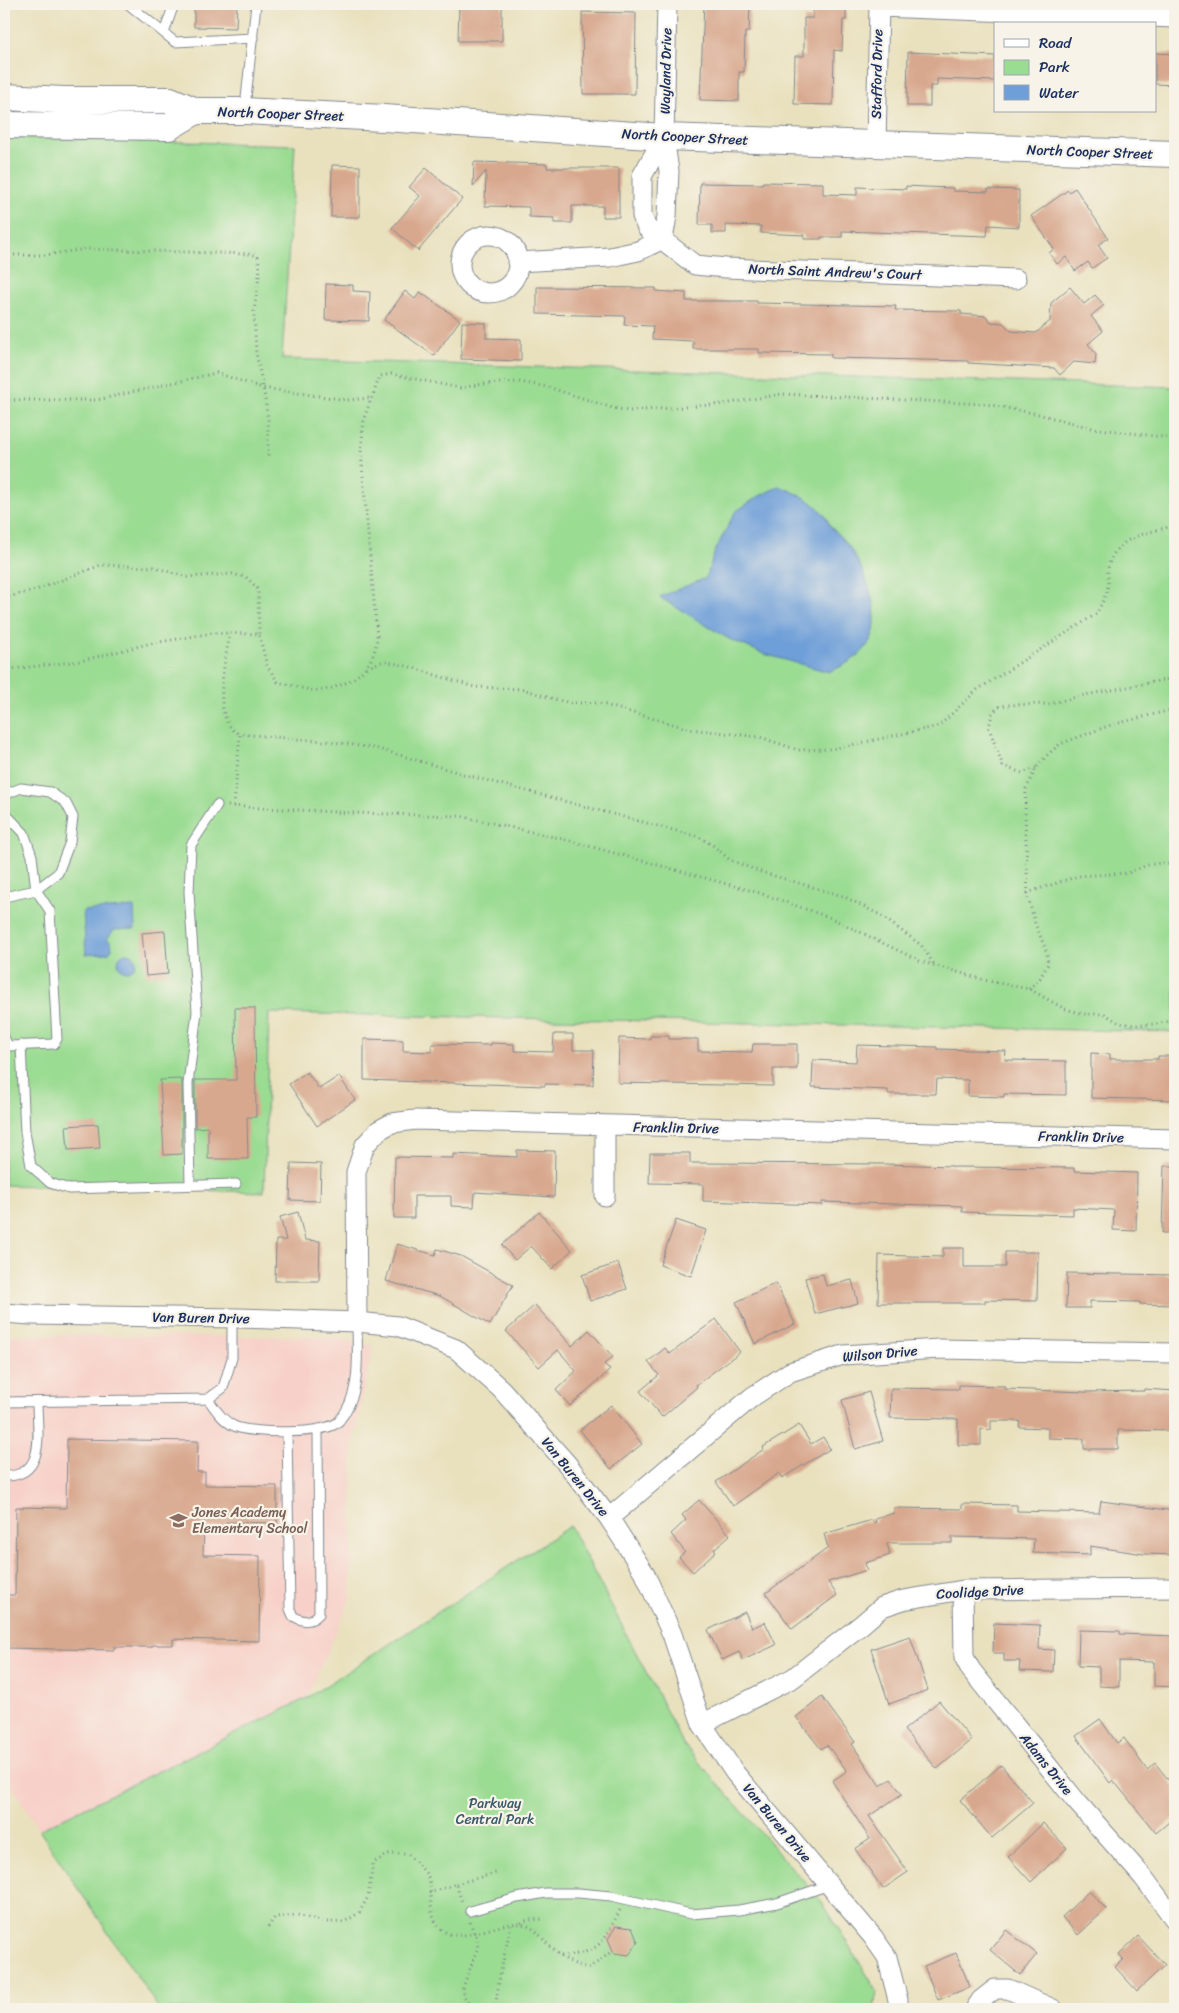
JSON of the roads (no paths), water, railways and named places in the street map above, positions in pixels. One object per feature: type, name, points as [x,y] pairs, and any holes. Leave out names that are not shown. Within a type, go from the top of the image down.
[{"type":"main road","name":"North Cooper Street","points":[[4,96],[64,100],[170,100],[196,111],[245,111],[664,137],[1175,154]]},
{"type":"main road","points":[[4,125],[169,127],[196,111]]},
{"type":"street","name":"Wayland Drive","points":[[663,239],[667,216],[669,171],[664,137],[667,4]]},
{"type":"street","points":[[879,6],[1175,18]]},
{"type":"street","name":"Stafford Drive","points":[[876,144],[879,6]]},
{"type":"street","name":"North Saint Andrew's Court","points":[[664,137],[642,176],[642,216],[647,228],[695,265],[1016,279]]},
{"type":"street","points":[[517,262],[610,257],[638,251],[663,239]]},
{"type":"street","name":"Franklin Drive","points":[[357,1322],[356,1172],[365,1145],[379,1130],[392,1123],[415,1120],[1175,1139]]},
{"type":"street","points":[[604,1126],[606,1196]]},
{"type":"street","name":"Van Buren Drive","points":[[4,1313],[40,1316],[232,1318],[357,1322],[398,1326],[456,1349],[502,1389],[568,1465],[609,1518],[645,1574],[672,1634],[702,1724],[735,1773],[873,1937],[886,1957],[898,2000],[898,2009]]},
{"type":"street","name":"Wilson Drive","points":[[609,1518],[752,1397],[790,1372],[843,1355],[939,1349],[1175,1353]]},
{"type":"street","name":"Coolidge Drive","points":[[702,1724],[793,1678],[862,1625],[882,1607],[917,1596],[963,1590],[1175,1588]]},
{"type":"street","name":"Adams Drive","points":[[963,1590],[964,1657],[971,1670],[1076,1801],[1143,1877],[1175,1920]]},
{"type":"street","points":[[975,2009],[981,2000],[994,1989],[1008,1989],[1053,2009]]},
{"type":"lane","points":[[128,4],[175,42],[253,38]]},
{"type":"lane","points":[[164,33],[174,4]]},
{"type":"lane","points":[[245,111],[256,4]]},
{"type":"lane","points":[[4,795],[21,788],[50,792],[66,803],[73,817],[70,842],[58,873],[36,890],[4,897]]},
{"type":"lane","points":[[190,1185],[188,1084],[197,1012],[189,892],[191,845],[217,806]]},
{"type":"lane","points":[[4,812],[24,833],[32,856],[36,890],[50,910],[57,1039],[54,1044],[8,1046],[4,1037]]},
{"type":"lane","points":[[21,1045],[25,1132],[31,1166],[50,1183],[69,1189],[236,1184]]},
{"type":"lane","points":[[4,1402],[208,1399],[223,1388],[232,1358],[232,1318]]},
{"type":"lane","points":[[208,1399],[220,1415],[235,1427],[269,1432],[302,1432],[338,1423],[348,1407],[356,1386],[357,1322]]},
{"type":"lane","points":[[4,1476],[13,1476],[30,1469],[36,1457],[37,1402]]},
{"type":"lane","points":[[287,1432],[290,1609],[293,1616],[305,1621],[313,1620],[319,1614],[318,1429]]},
{"type":"lane","points":[[468,1912],[517,1898],[546,1893],[578,1893],[625,1899],[691,1914],[739,1910],[777,1903],[829,1884]]},
{"type":"water","points":[[779,486],[807,499],[824,514],[831,527],[847,544],[859,563],[873,601],[875,626],[869,644],[854,659],[829,672],[764,654],[729,639],[659,597],[706,578],[715,551],[735,512]]},
{"type":"water","points":[[134,907],[135,929],[114,930],[107,939],[111,942],[112,949],[108,953],[86,954],[83,911]]},
{"type":"water","points":[[127,953],[134,955],[136,962],[134,969],[127,971],[120,969],[118,962],[120,955]]},
{"type":"place","name":"Jones Academy Elementary School","points":[[178,1520]]},
{"type":"park label","name":"Parkway Central Park","points":[[495,1812]]}]
